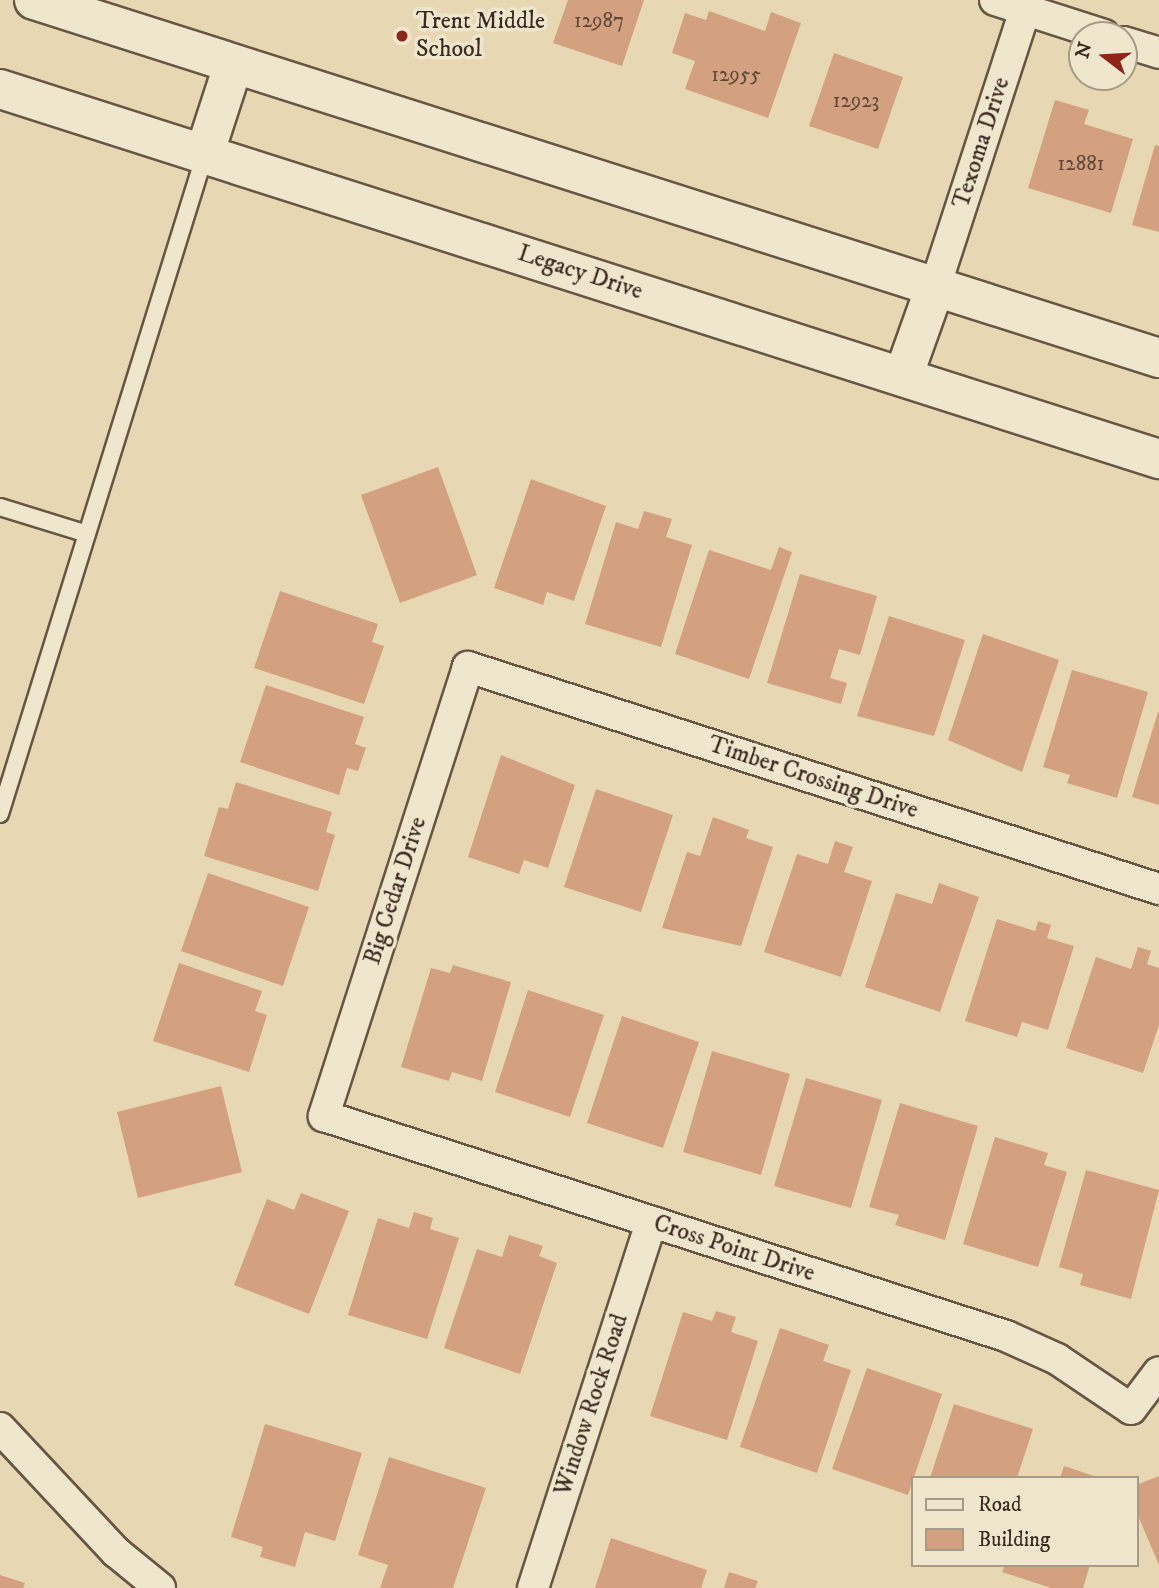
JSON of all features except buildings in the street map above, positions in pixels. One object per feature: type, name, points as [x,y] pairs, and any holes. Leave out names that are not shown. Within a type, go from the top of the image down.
[{"type":"main road","points":[[34,0],[233,66],[1159,358]]},
{"type":"main road","points":[[205,152],[233,66]]},
{"type":"main road","name":"Legacy Drive","points":[[0,89],[205,152],[1159,459]]},
{"type":"main road","points":[[903,377],[935,287]]},
{"type":"street","points":[[995,0],[1027,5],[1068,21]]},
{"type":"street","name":"Texoma Drive","points":[[935,287],[1027,5]]},
{"type":"street","points":[[1138,46],[1159,53]]},
{"type":"street","name":"Timber Crossing Drive","points":[[468,667],[1159,889]]},
{"type":"street","name":"Big Cedar Drive","points":[[324,1116],[468,667]]},
{"type":"street","name":"Cross Point Drive","points":[[324,1116],[1006,1336],[1057,1359],[1131,1409],[1159,1372]]},
{"type":"street","name":"Window Rock Road","points":[[533,1588],[651,1222]]},
{"type":"street","points":[[0,1428],[116,1552],[160,1588]]},
{"type":"lane","points":[[0,814],[205,152]]},
{"type":"lane","points":[[0,507],[87,534]]},
{"type":"place","name":"Trent Middle School","points":[[402,36]]}]
